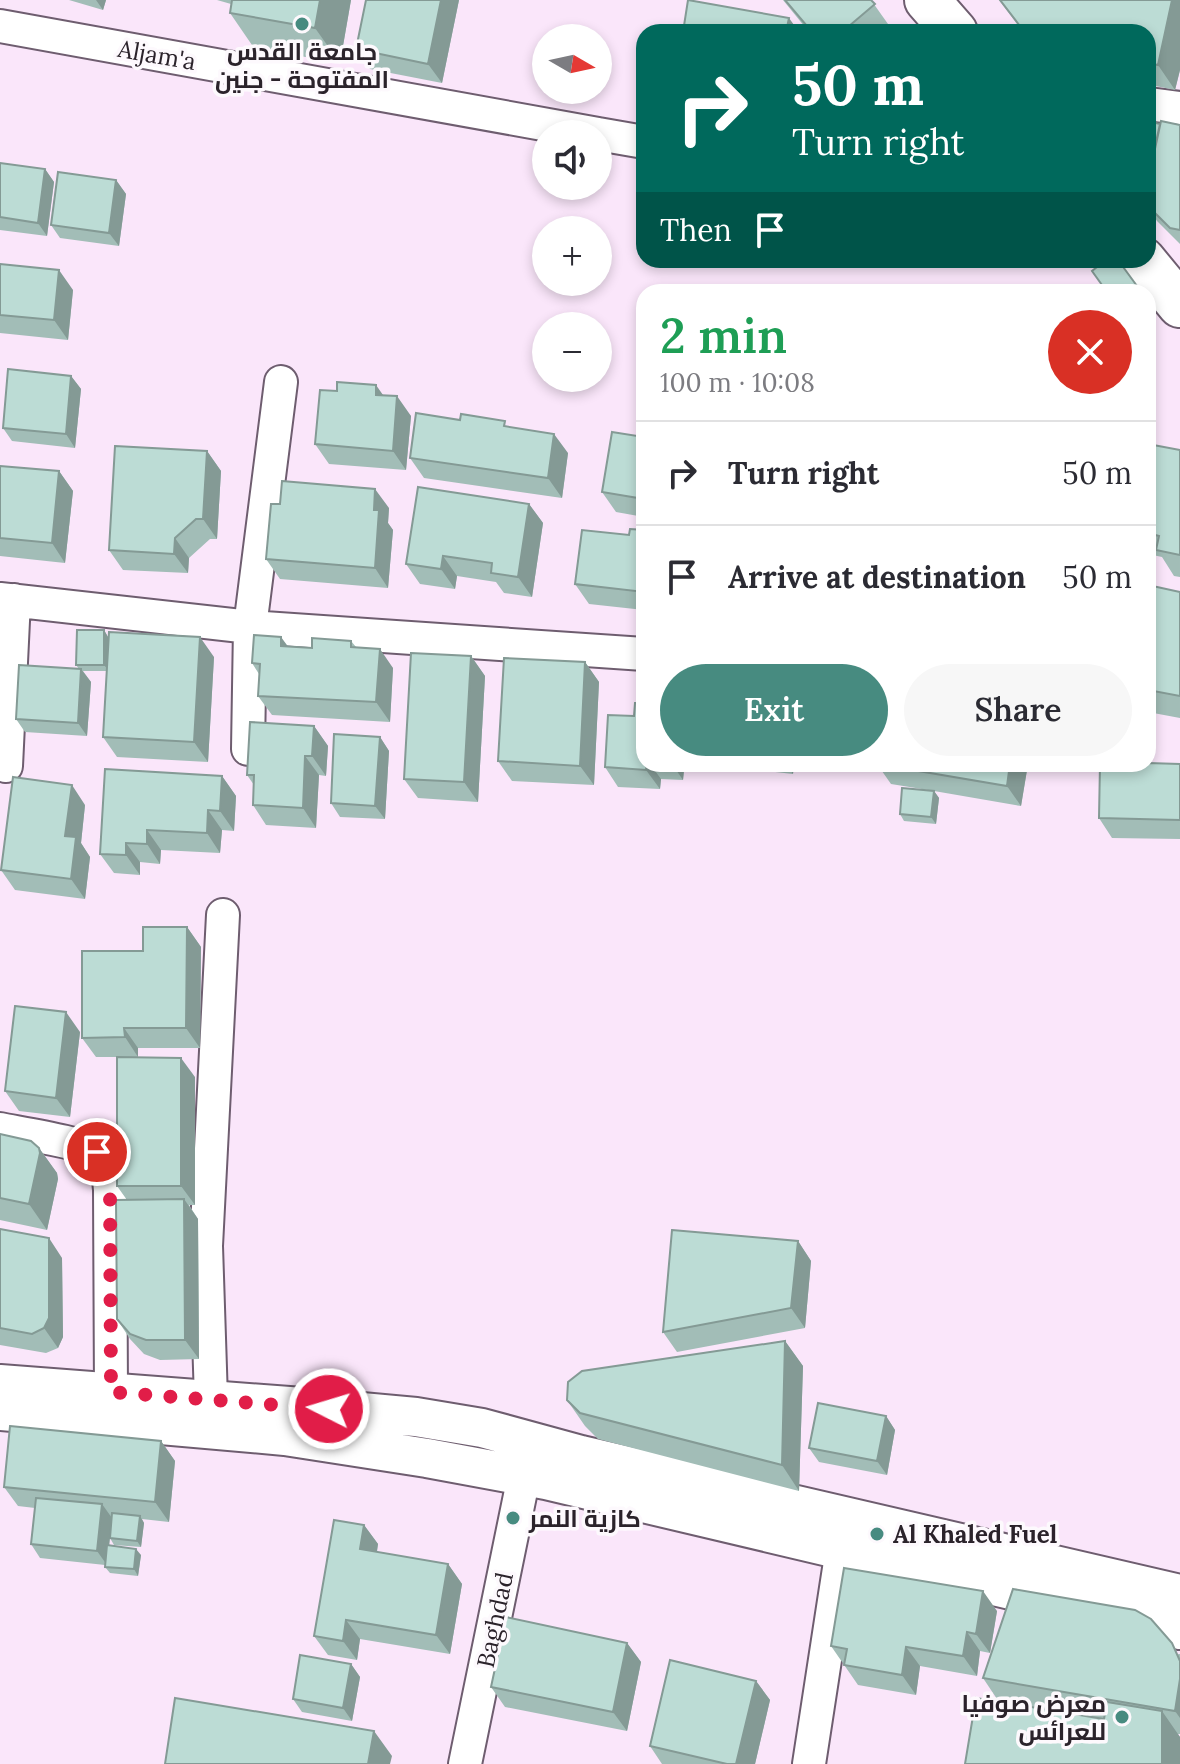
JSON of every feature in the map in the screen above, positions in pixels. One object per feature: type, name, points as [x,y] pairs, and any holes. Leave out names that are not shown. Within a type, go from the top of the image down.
[{"type":"main road","points":[[927,0],[948,24]]},
{"type":"main road","points":[[1150,268],[1180,305]]},
{"type":"street","name":"Aljam'a","points":[[0,26],[532,122]]},
{"type":"street","points":[[1156,105],[1180,108]]},
{"type":"street","name":"Aljam'a","points":[[612,136],[636,141]]},
{"type":"street","points":[[248,749],[250,627],[281,382]]},
{"type":"street","points":[[6,766],[7,600],[250,627],[636,653]]},
{"type":"street","points":[[211,1399],[206,1246],[223,915]]},
{"type":"street","points":[[0,1129],[82,1146],[97,1152],[103,1160],[110,1190],[111,1392]]},
{"type":"street","points":[[0,1384],[416,1417],[482,1428],[581,1455],[1180,1594]]},
{"type":"street","points":[[0,1411],[285,1436],[524,1476],[1180,1630]]},
{"type":"street","name":"Baghdad","points":[[465,1764],[524,1476]]},
{"type":"street","points":[[809,1764],[842,1549]]},
{"type":"building","points":[[232,0],[320,0],[315,28],[230,13]]},
{"type":"building","points":[[366,0],[441,0],[428,64],[356,49]]},
{"type":"building","points":[[688,0],[789,18],[788,24],[684,24]]},
{"type":"building","points":[[785,0],[871,0],[875,4],[851,24],[805,24]]},
{"type":"building","points":[[1000,0],[1172,0],[1158,65],[1156,24],[1018,24]]},
{"type":"building","points":[[1161,121],[1180,125],[1180,230],[1170,228],[1156,214],[1156,144]]},
{"type":"building","points":[[0,163],[45,169],[38,223],[0,217]]},
{"type":"building","points":[[58,172],[116,180],[109,233],[51,225]]},
{"type":"building","points":[[0,264],[59,270],[54,320],[0,315]]},
{"type":"building","points":[[1096,268],[1124,268],[1136,284],[1101,284],[1092,271]]},
{"type":"building","points":[[8,369],[71,376],[66,434],[3,428]]},
{"type":"building","points":[[337,382],[376,385],[376,395],[397,396],[393,451],[315,444],[320,390],[337,391]]},
{"type":"building","points":[[416,413],[460,420],[461,414],[505,421],[504,426],[554,434],[548,478],[410,458]]},
{"type":"building","points":[[612,432],[636,436],[636,498],[602,492]]},
{"type":"building","points":[[115,446],[207,451],[203,519],[196,519],[175,538],[174,554],[109,550]]},
{"type":"building","points":[[1156,446],[1180,450],[1180,555],[1156,550],[1159,536],[1156,535]]},
{"type":"building","points":[[0,466],[59,471],[52,543],[0,538]]},
{"type":"building","points":[[282,481],[375,489],[374,510],[379,510],[375,568],[266,559],[271,504],[280,504]]},
{"type":"building","points":[[418,487],[529,504],[518,577],[491,573],[492,563],[443,556],[441,569],[406,564]]},
{"type":"building","points":[[630,529],[636,529],[636,591],[575,584],[582,530],[629,535]]},
{"type":"building","points":[[1156,587],[1180,592],[1180,696],[1156,692]]},
{"type":"building","points":[[77,630],[104,630],[104,665],[76,665]]},
{"type":"building","points":[[109,632],[200,637],[194,742],[103,737]]},
{"type":"building","points":[[254,635],[281,637],[281,646],[312,648],[312,638],[351,641],[351,647],[380,649],[376,702],[258,696],[260,664],[252,663]]},
{"type":"building","points":[[411,653],[471,656],[464,782],[404,779]]},
{"type":"building","points":[[504,658],[585,662],[580,766],[498,761]]},
{"type":"building","points":[[19,665],[81,669],[78,723],[16,719]]},
{"type":"building","points":[[636,703],[636,769],[605,767],[608,715],[634,716]]},
{"type":"building","points":[[250,722],[314,726],[312,756],[305,756],[303,808],[253,805],[254,775],[247,775]]},
{"type":"building","points":[[334,734],[380,737],[375,806],[331,803]]},
{"type":"building","points":[[1156,763],[1180,764],[1180,820],[1099,818],[1100,772],[1156,772]]},
{"type":"building","points":[[105,769],[222,776],[220,811],[208,810],[207,833],[147,830],[147,844],[126,843],[126,855],[100,854]]},
{"type":"building","points":[[924,772],[1009,772],[1007,786]]},
{"type":"building","points":[[13,777],[72,785],[65,836],[76,837],[71,879],[1,870]]},
{"type":"building","points":[[902,788],[934,791],[931,817],[900,814]]},
{"type":"building","points":[[143,927],[187,927],[186,1028],[124,1028],[125,1037],[82,1038],[82,951],[143,951]]},
{"type":"building","points":[[15,1006],[66,1012],[56,1098],[5,1091]]},
{"type":"building","points":[[117,1057],[181,1058],[181,1186],[117,1186]]},
{"type":"building","points":[[0,1134],[31,1141],[39,1148],[29,1204],[0,1198]]},
{"type":"building","points":[[184,1199],[185,1340],[146,1340],[130,1334],[117,1319],[116,1200]]},
{"type":"building","points":[[0,1229],[49,1238],[49,1318],[44,1328],[32,1334],[0,1328]]},
{"type":"building","points":[[672,1230],[798,1241],[791,1308],[663,1332]]},
{"type":"building","points":[[785,1341],[782,1465],[580,1413],[567,1400],[568,1382],[582,1371]]},
{"type":"building","points":[[818,1403],[886,1416],[877,1461],[809,1448]]},
{"type":"building","points":[[10,1426],[161,1441],[155,1502],[4,1487]]},
{"type":"building","points":[[36,1498],[102,1504],[97,1551],[31,1544]]},
{"type":"building","points":[[112,1513],[140,1516],[137,1541],[110,1538]]},
{"type":"building","points":[[334,1520],[364,1525],[360,1549],[448,1564],[436,1635],[346,1620],[343,1641],[314,1636]]},
{"type":"building","points":[[107,1545],[136,1549],[134,1569],[105,1567]]},
{"type":"building","points":[[844,1568],[983,1591],[976,1634],[967,1632],[963,1656],[906,1647],[902,1675],[844,1665],[847,1649],[831,1646]]},
{"type":"building","points":[[1013,1589],[1135,1610],[1151,1619],[1172,1643],[1180,1661],[1175,1711],[983,1678]]},
{"type":"building","points":[[506,1617],[627,1643],[613,1712],[491,1687]]},
{"type":"building","points":[[300,1655],[351,1664],[343,1708],[293,1699]]},
{"type":"building","points":[[670,1660],[756,1681],[736,1764],[650,1746]]},
{"type":"building","points":[[175,1698],[374,1731],[368,1764],[165,1764]]},
{"type":"building","points":[[976,1698],[1104,1719],[1107,1702],[1162,1711],[1162,1764],[965,1764]]},
{"type":"place","name":"جامعة القدس المفتوحة - جنين","points":[[302,24]]},
{"type":"place","name":"كازية النمر","points":[[513,1518]]},
{"type":"place","name":"Al Khaled Fuel","points":[[877,1534]]},
{"type":"place","name":"معرض صوفيا للعرائس","points":[[1122,1717]]},
{"type":"route","points":[[97,1152],[108,1173],[110,1190],[111,1392],[329,1409]]}]
